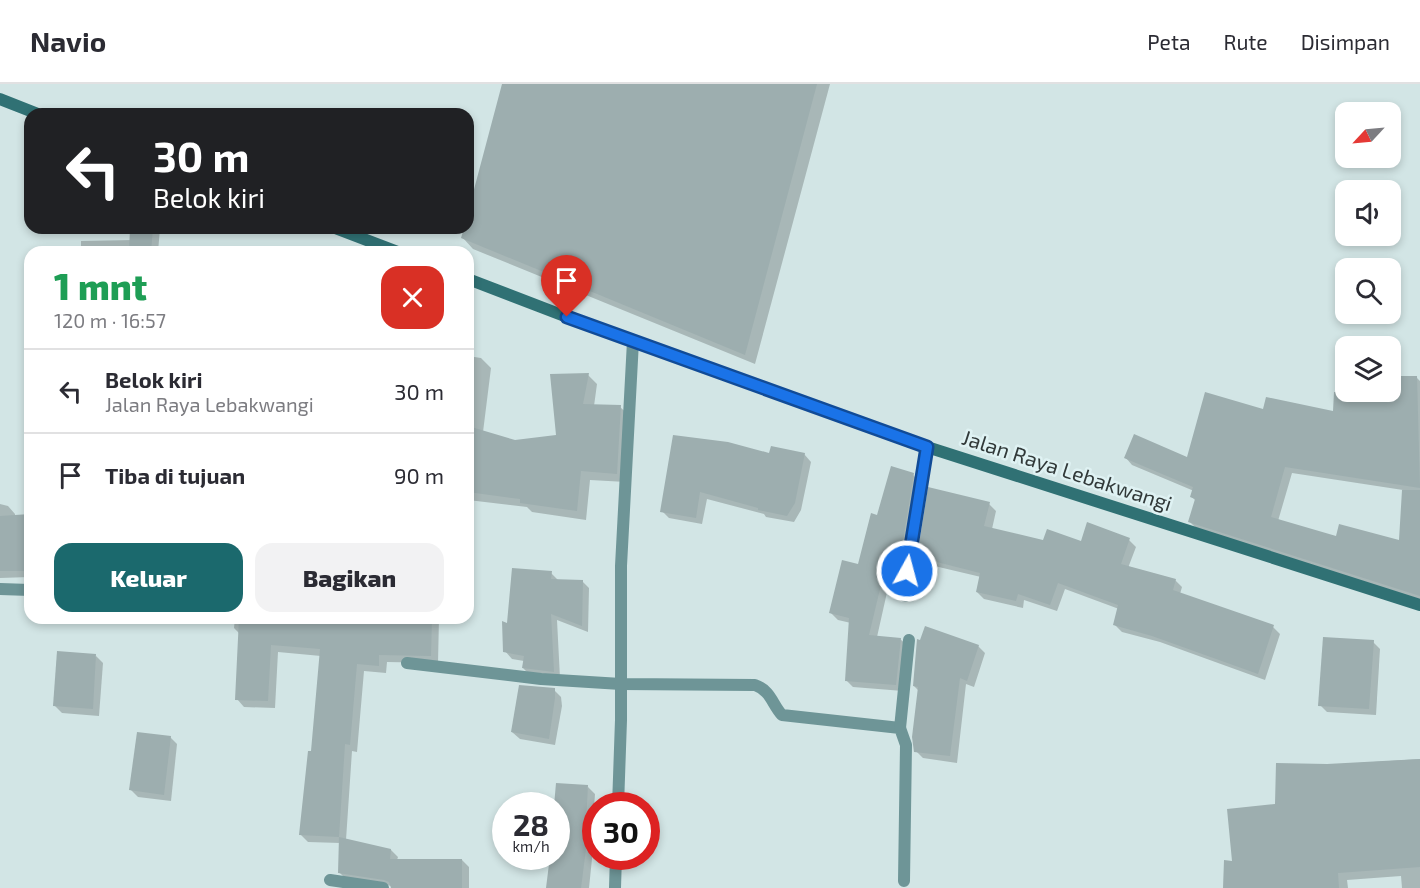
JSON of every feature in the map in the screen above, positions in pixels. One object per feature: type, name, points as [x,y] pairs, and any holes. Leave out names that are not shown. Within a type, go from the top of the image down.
[{"type":"main road","points":[[0,99],[24,108]]},
{"type":"main road","points":[[351,234],[382,246]]},
{"type":"main road","name":"Jalan Raya Lebakwangi","points":[[474,281],[927,447],[1420,605]]},
{"type":"street","points":[[618,792],[621,566],[633,341]]},
{"type":"street","points":[[905,596],[910,546],[927,447]]},
{"type":"street","points":[[0,589],[24,590]]},
{"type":"street","points":[[904,881],[906,745],[900,728],[909,640]]},
{"type":"street","points":[[407,663],[541,679],[621,684],[755,685],[763,688],[770,695],[782,715],[900,728]]},
{"type":"street","points":[[615,888],[616,870]]},
{"type":"street","points":[[330,880],[383,888]]},
{"type":"building","points":[[502,84],[817,84],[745,355],[461,238],[462,234],[474,234],[474,189]]},
{"type":"building","points":[[130,234],[152,234],[152,246],[129,246]]},
{"type":"building","points":[[589,373],[583,404],[621,405],[617,474],[581,471],[577,511],[520,503],[520,499],[474,493],[474,428],[515,440],[556,435],[550,374]]},
{"type":"building","points":[[1401,376],[1417,376],[1420,488],[1285,467],[1271,517],[1336,536],[1339,524],[1399,540],[1402,490],[1420,490],[1420,596],[1188,522],[1195,499],[1190,497],[1193,487],[1124,458],[1134,434],[1187,457],[1205,392],[1263,409],[1266,397],[1333,411],[1334,392],[1335,402],[1401,402]]},
{"type":"building","points":[[673,435],[728,442],[769,453],[771,446],[805,453],[795,503],[787,516],[758,510],[758,508],[700,492],[696,518],[660,512]]},
{"type":"building","points":[[891,466],[914,473],[901,553],[898,552],[894,566],[886,564],[869,635],[901,638],[896,685],[845,681],[849,618],[829,613],[842,560],[858,564],[871,513],[877,515]]},
{"type":"building","points":[[928,487],[990,502],[984,526],[1043,540],[1047,529],[1081,541],[1087,522],[1130,538],[1121,564],[1176,579],[1173,590],[1274,625],[1258,674],[1152,636],[1113,625],[1118,605],[1058,583],[1050,605],[1018,594],[1016,601],[976,592],[980,573],[917,557]]},
{"type":"building","points":[[24,514],[24,571],[0,571],[0,516]]},
{"type":"building","points":[[512,568],[552,571],[551,579],[583,580],[582,626],[551,614],[554,672],[522,668],[524,656],[503,652],[502,621],[507,623]]},
{"type":"building","points":[[239,624],[432,624],[431,656],[379,655],[379,666],[357,664],[350,745],[345,744],[339,837],[299,835],[308,751],[311,751],[320,649],[271,645],[268,701],[235,700]]},
{"type":"building","points":[[925,626],[979,645],[967,681],[960,678],[950,756],[914,752],[912,737],[918,687],[913,686],[917,639],[920,640]]},
{"type":"building","points":[[1323,637],[1374,640],[1369,709],[1318,706]]},
{"type":"building","points":[[57,651],[96,654],[93,709],[53,706]]},
{"type":"building","points":[[519,685],[555,688],[549,739],[511,732]]},
{"type":"building","points":[[137,732],[171,736],[164,795],[129,790]]},
{"type":"building","points":[[1420,759],[1420,867],[1338,873],[1339,888],[1223,888],[1224,860],[1232,861],[1227,809],[1275,804],[1276,763],[1327,764]]},
{"type":"building","points":[[556,783],[588,785],[588,792],[582,792],[583,870],[581,888],[546,888],[548,870],[570,870],[570,792],[555,792]]},
{"type":"building","points":[[339,837],[391,849],[390,859],[462,859],[462,888],[391,888],[389,882],[384,880],[338,873]]},
{"type":"route","points":[[567,317],[927,447],[907,571]]}]
